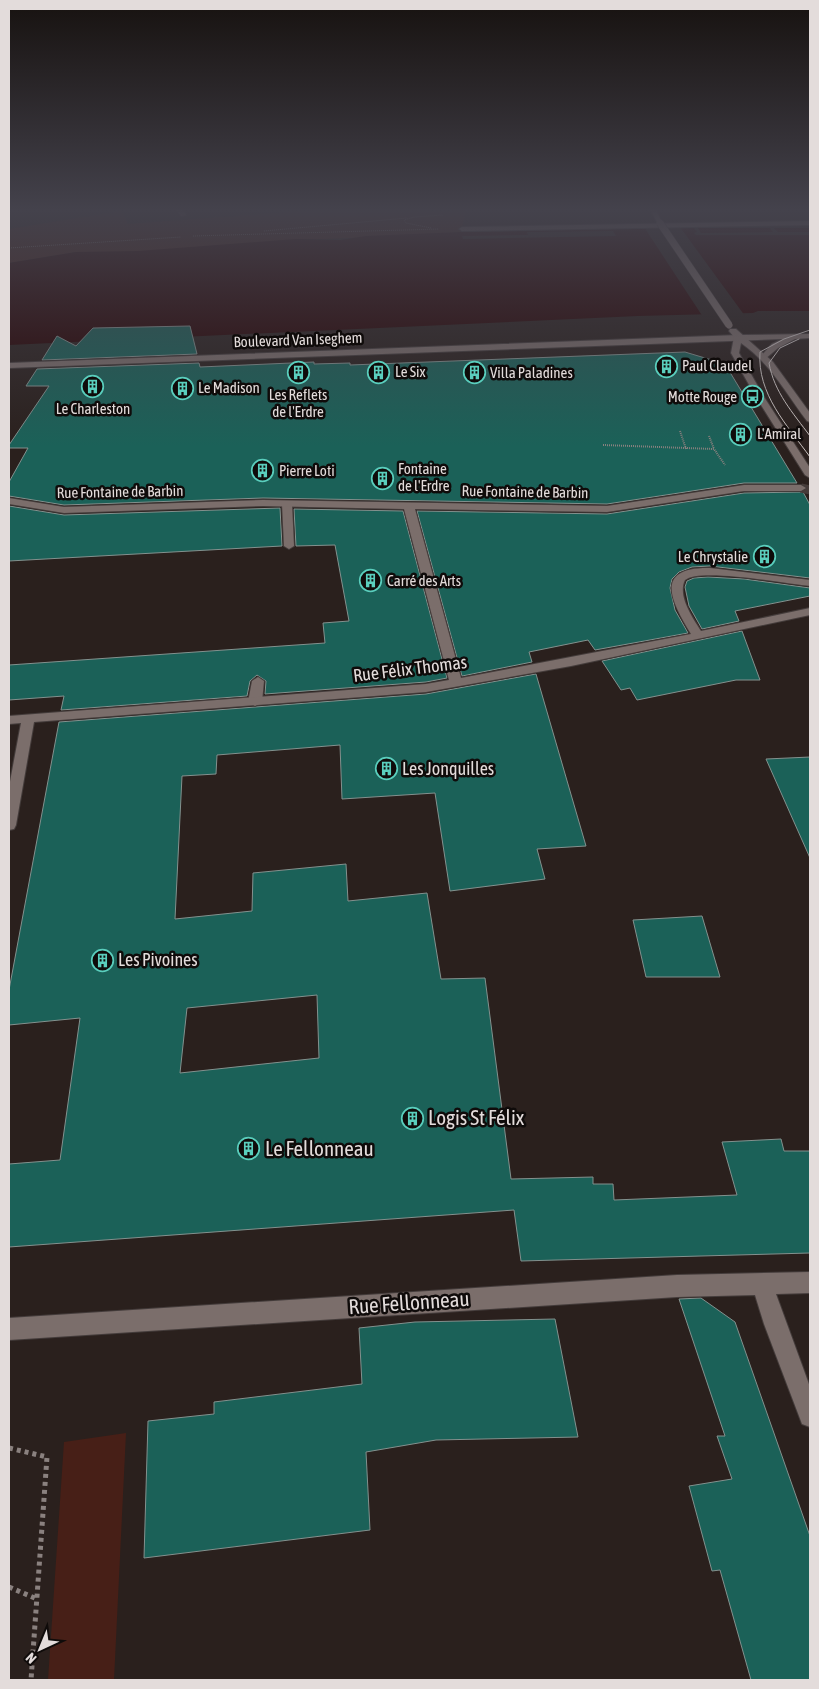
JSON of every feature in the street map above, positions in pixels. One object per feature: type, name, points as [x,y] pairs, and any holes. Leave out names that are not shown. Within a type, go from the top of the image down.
[{"type":"street","points":[[704,288],[738,337],[752,345],[764,357],[810,420]]},
{"type":"street","name":"Boulevard Van Iseghem","points":[[9,366],[738,337],[810,336]]},
{"type":"street","points":[[738,337],[734,352],[760,397],[810,475]]},
{"type":"street","points":[[764,357],[775,346],[794,337]]},
{"type":"street","name":"Rue Fontaine de Barbin","points":[[9,501],[64,510],[287,504],[607,509],[744,488],[800,488]]},
{"type":"street","points":[[287,504],[289,546]]},
{"type":"street","points":[[409,507],[456,683]]},
{"type":"street","points":[[698,636],[686,617],[677,592],[679,578],[685,574],[694,571],[710,572],[810,583]]},
{"type":"street","name":"Rue Félix Thomas","points":[[9,720],[390,692],[456,683],[698,636],[810,612]]},
{"type":"street","points":[[255,702],[258,682]]},
{"type":"street","points":[[9,825],[28,720]]},
{"type":"street","name":"Rue Fellonneau","points":[[9,1329],[677,1286],[810,1283]]},
{"type":"street","points":[[764,1285],[775,1324],[810,1416]]},
{"type":"path","points":[[680,431],[686,449]]},
{"type":"path","points":[[709,436],[714,449],[729,471]]},
{"type":"path","points":[[603,444],[714,449]]},
{"type":"path","points":[[9,1448],[47,1457],[31,1680]]},
{"type":"path","points":[[9,1587],[36,1599]]},
{"type":"shaded area","points":[[9,288],[810,288],[810,311],[758,311],[753,313],[638,316],[9,345]]},
{"type":"shaded area","points":[[126,1433],[114,1680],[48,1680],[64,1442]]},
{"type":"pier","points":[[684,288],[724,288],[745,316],[703,317]]},
{"type":"building","points":[[190,326],[197,354],[42,360],[57,336],[76,346],[93,328]]},
{"type":"building","points":[[685,352],[725,364],[797,483],[744,483],[607,504],[263,498],[64,505],[9,496],[9,482],[28,448],[9,448],[9,445],[49,386],[26,386],[37,369],[199,363],[200,367],[314,362],[314,364],[350,363],[350,365]]},
{"type":"building","points":[[803,492],[810,505],[810,578],[710,566],[692,567],[679,572],[672,579],[670,588],[675,610],[688,633],[595,650],[588,640],[529,652],[532,662],[462,676],[417,511],[607,514],[744,493]]},
{"type":"building","points":[[9,506],[64,515],[280,508],[282,546],[9,561]]},
{"type":"building","points":[[294,509],[403,511],[447,678],[426,682],[265,694],[266,681],[257,675],[250,681],[247,696],[61,710],[64,696],[9,700],[9,665],[325,643],[323,623],[349,621],[335,545],[296,546]]},
{"type":"building","points":[[694,578],[744,579],[810,588],[810,596],[735,611],[739,621],[702,629],[689,606],[685,587],[687,581]]},
{"type":"building","points":[[742,631],[760,680],[736,680],[637,700],[630,688],[621,690],[602,661]]},
{"type":"building","points":[[536,674],[586,846],[537,849],[545,879],[450,891],[435,793],[342,799],[340,745],[217,755],[216,774],[182,776],[175,919],[252,911],[253,873],[346,864],[348,901],[427,893],[441,979],[485,978],[511,1179],[593,1177],[593,1184],[613,1184],[614,1200],[737,1195],[722,1142],[781,1139],[784,1151],[810,1151],[810,1253],[521,1261],[514,1210],[9,1247],[9,1164],[60,1160],[80,1018],[9,1025],[9,990],[59,722],[426,694]],"holes":[[[317,995],[319,1058],[180,1073],[187,1008]]]},
{"type":"building","points":[[810,757],[810,858],[766,759]]},
{"type":"building","points":[[702,916],[720,977],[646,977],[633,920]]},
{"type":"building","points":[[701,1298],[735,1322],[810,1536],[810,1680],[751,1680],[720,1570],[712,1571],[689,1486],[732,1479],[717,1436],[725,1436],[679,1299]]},
{"type":"building","points":[[555,1319],[578,1437],[436,1440],[366,1452],[370,1530],[144,1558],[148,1421],[214,1414],[214,1402],[362,1384],[359,1328],[415,1322]]},
{"type":"tunnel","points":[[801,488],[810,490]]},
{"type":"tram line","points":[[810,330],[784,339],[760,352],[760,367],[768,395],[783,421],[810,457]]},
{"type":"tram line","points":[[799,339],[780,348],[769,363],[780,393],[810,436]]},
{"type":"place","name":"Paul Claudel","points":[[666,366]]},
{"type":"place","name":"Les Reflets de l'Erdre","points":[[298,372]]},
{"type":"place","name":"Le Six","points":[[379,372]]},
{"type":"place","name":"Villa Paladines","points":[[474,373]]},
{"type":"place","name":"Le Charleston","points":[[93,386]]},
{"type":"place","name":"Le Madison","points":[[182,388]]},
{"type":"place","name":"Motte Rouge","points":[[753,397]]},
{"type":"place","name":"L'Amiral","points":[[741,434]]},
{"type":"place","name":"Pierre Loti","points":[[263,471]]},
{"type":"place","name":"Fontaine de l'Erdre","points":[[382,478]]},
{"type":"place","name":"Le Chrystalie","points":[[764,557]]},
{"type":"place","name":"Carré des Arts","points":[[371,581]]},
{"type":"place","name":"Les Jonquilles","points":[[386,769]]},
{"type":"place","name":"Les Pivoines","points":[[102,960]]},
{"type":"place","name":"Logis St Félix","points":[[412,1118]]},
{"type":"place","name":"Le Fellonneau","points":[[249,1149]]}]
